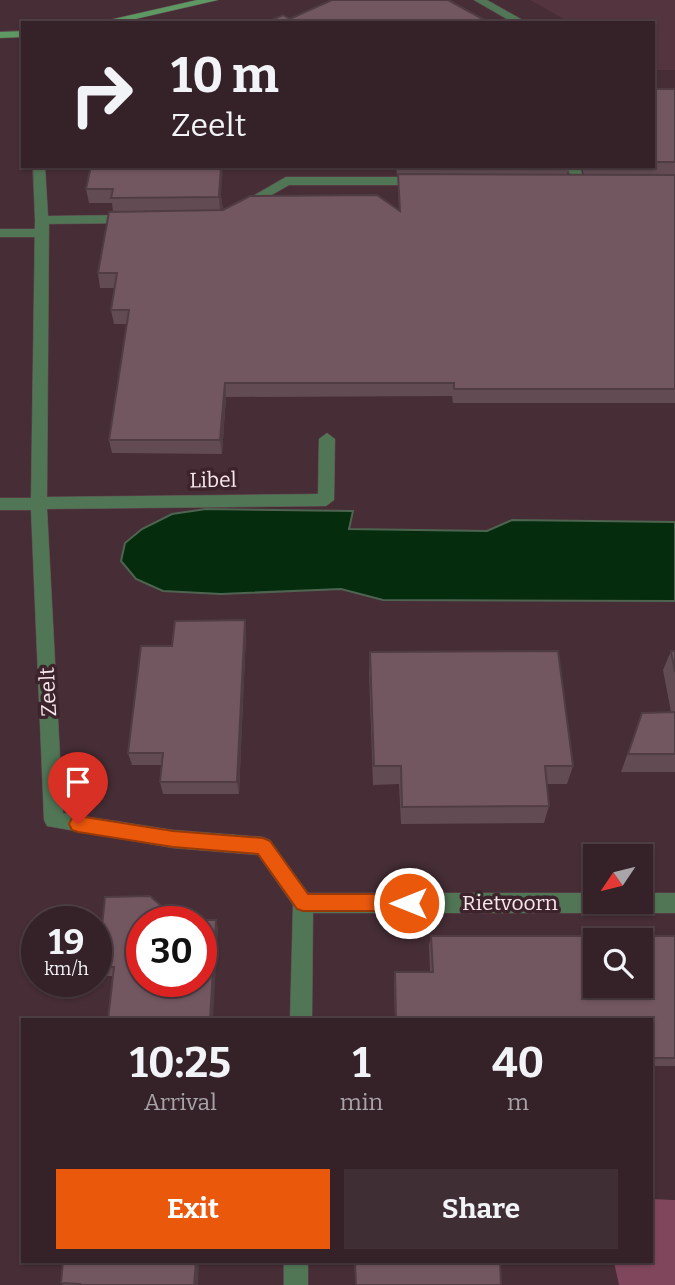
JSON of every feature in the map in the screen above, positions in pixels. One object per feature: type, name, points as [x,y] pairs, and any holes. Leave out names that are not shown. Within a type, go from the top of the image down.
[{"type":"street","points":[[111,21],[213,0]]},
{"type":"street","points":[[479,0],[519,21]]},
{"type":"street","points":[[0,35],[21,34]]},
{"type":"street","name":"Zeelt","points":[[39,168],[42,227],[39,504],[54,820],[173,839],[263,846],[303,903]]},
{"type":"street","points":[[574,168],[570,183],[601,183]]},
{"type":"street","points":[[224,218],[286,181],[429,181]]},
{"type":"street","points":[[0,233],[146,219]]},
{"type":"street","name":"Libel","points":[[39,504],[326,500],[327,439]]},
{"type":"street","points":[[0,504],[39,504]]},
{"type":"street","points":[[301,1018],[303,903]]},
{"type":"street","name":"Rietvoorn","points":[[303,903],[675,903]]},
{"type":"street","points":[[296,1263],[296,1285]]},
{"type":"shaded area","points":[[530,0],[675,0],[675,70],[655,70],[655,21],[567,21]]},
{"type":"shaded area","points":[[206,509],[353,511],[349,529],[487,531],[512,520],[675,522],[675,601],[383,600],[341,589],[221,594],[163,591],[136,579],[121,561],[125,543],[142,529],[172,514]]},
{"type":"shaded area","points":[[653,1199],[675,1200],[675,1285],[619,1285],[614,1263],[653,1263]]},
{"type":"building","points":[[332,0],[448,0],[486,21],[270,21],[283,15],[290,19]]},
{"type":"building","points":[[655,89],[675,89],[675,162],[655,162]]},
{"type":"building","points":[[91,168],[221,168],[219,197],[111,198],[113,189],[86,189]]},
{"type":"building","points":[[398,174],[675,175],[675,389],[454,389],[454,383],[225,383],[220,440],[109,440],[129,310],[111,310],[117,273],[98,273],[109,212],[223,210],[250,196],[377,195],[400,211]]},
{"type":"building","points":[[245,620],[237,782],[160,782],[163,753],[128,753],[141,646],[172,646],[175,621]]},
{"type":"building","points":[[558,651],[573,766],[545,766],[549,806],[402,807],[401,766],[374,766],[370,652]]},
{"type":"building","points":[[671,651],[675,651],[675,672]]},
{"type":"building","points":[[675,712],[675,754],[628,754],[642,713]]},
{"type":"building","points":[[150,896],[161,906],[126,906],[126,997],[211,997],[210,1018],[108,1018],[114,967],[112,906],[104,906],[105,897]]},
{"type":"building","points":[[431,936],[583,936],[583,998],[653,998],[653,936],[675,936],[675,1058],[653,1058],[653,1018],[396,1018],[395,972],[433,972]]},
{"type":"building","points":[[63,1263],[196,1263],[194,1285],[61,1283]]},
{"type":"building","points":[[355,1263],[500,1263],[501,1285],[356,1285]]},
{"type":"route","points":[[78,824],[173,839],[263,846],[303,903],[409,903]]}]
